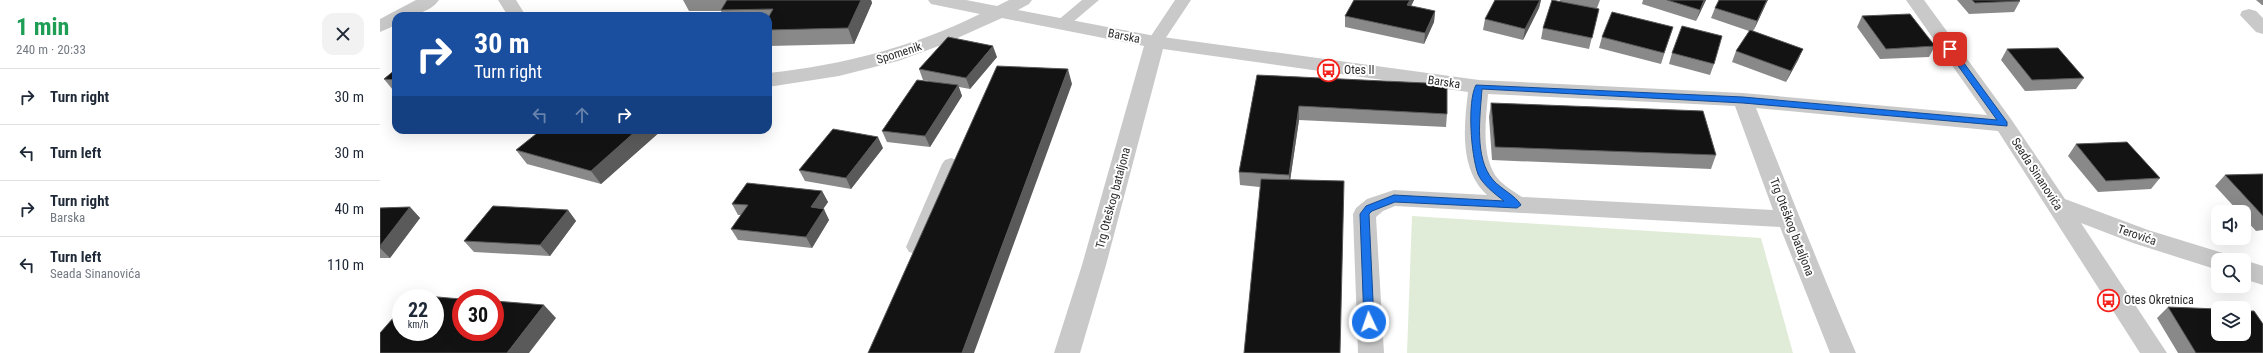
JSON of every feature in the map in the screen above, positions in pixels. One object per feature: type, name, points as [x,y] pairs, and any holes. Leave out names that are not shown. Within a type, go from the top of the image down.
[{"type":"street","points":[[407,12],[430,0]]},
{"type":"street","points":[[507,0],[514,12]]},
{"type":"street","name":"Barska","points":[[937,0],[998,13],[1155,42],[1478,86],[1743,100],[2004,124]]},
{"type":"street","name":"Spomenik","points":[[772,80],[805,76],[849,67],[909,51],[998,13],[1023,0]]},
{"type":"street","name":"Seada Sinanovića","points":[[1914,0],[2004,124],[2154,353]]},
{"type":"street","points":[[2249,15],[2263,28]]},
{"type":"street","points":[[380,26],[392,20]]},
{"type":"street","name":"Trg Oteškog bataljona","points":[[1067,353],[1094,265],[1155,42]]},
{"type":"street","points":[[1478,86],[1474,136],[1483,174],[1498,192],[1517,205]]},
{"type":"street","name":"Trg Oteškog bataljona","points":[[1743,100],[1843,353]]},
{"type":"street","points":[[1371,353],[1364,214],[1369,208],[1394,198],[1790,219]]},
{"type":"street","name":"Terovića","points":[[2058,205],[2141,237],[2211,259]]},
{"type":"street","points":[[2251,272],[2263,276]]},
{"type":"lane","points":[[1062,24],[1091,0]]},
{"type":"lane","points":[[1155,42],[1183,0]]},
{"type":"lane","points":[[908,266],[951,164]]},
{"type":"green space","points":[[1412,216],[1761,238],[1793,353],[1407,353]]},
{"type":"building","points":[[727,0],[861,0],[848,28],[772,30],[771,12],[773,9],[721,10]]},
{"type":"building","points":[[1354,0],[1410,0],[1407,5],[1435,11],[1425,33],[1345,16]]},
{"type":"building","points":[[1495,0],[1540,0],[1525,29],[1485,19]]},
{"type":"building","points":[[1552,0],[1599,9],[1592,38],[1543,28]]},
{"type":"building","points":[[1667,0],[1704,0],[1700,10]]},
{"type":"building","points":[[1719,0],[1767,0],[1757,21],[1715,8]]},
{"type":"building","points":[[1972,0],[2019,0],[2020,1],[1975,3]]},
{"type":"building","points":[[1612,12],[1673,27],[1664,53],[1602,37]]},
{"type":"building","points":[[1910,14],[1935,46],[1886,49],[1862,16]]},
{"type":"building","points":[[1682,26],[1722,36],[1714,64],[1672,53]]},
{"type":"building","points":[[1750,30],[1803,49],[1791,71],[1736,51]]},
{"type":"building","points":[[948,37],[993,46],[966,78],[919,69]]},
{"type":"building","points":[[2058,48],[2084,78],[2032,80],[2007,49]]},
{"type":"building","points":[[997,66],[1068,69],[962,353],[868,353]]},
{"type":"building","points":[[392,72],[392,80],[384,79]]},
{"type":"building","points":[[1257,75],[1447,84],[1447,114],[1299,106],[1289,175],[1239,172]]},
{"type":"building","points":[[917,80],[958,85],[925,136],[882,131]]},
{"type":"building","points":[[1491,103],[1703,111],[1716,155],[1495,147]]},
{"type":"building","points":[[833,129],[878,137],[846,178],[799,170]]},
{"type":"building","points":[[536,134],[633,134],[591,171],[516,150]]},
{"type":"building","points":[[2127,142],[2160,178],[2106,181],[2076,144]]},
{"type":"building","points":[[2263,174],[2263,216],[2225,175]]},
{"type":"building","points":[[1261,179],[1344,181],[1340,353],[1244,353]]},
{"type":"building","points":[[747,183],[822,191],[811,207],[824,209],[806,237],[731,229],[748,205],[732,204]]},
{"type":"building","points":[[493,206],[568,210],[540,245],[464,241]]},
{"type":"building","points":[[410,207],[380,246],[380,208]]},
{"type":"building","points":[[444,298],[452,298],[452,341],[504,341],[504,302],[544,305],[507,353],[380,353],[380,333],[392,319],[392,341],[444,341]]},
{"type":"building","points":[[2168,307],[2211,309],[2211,341],[2251,341],[2251,311],[2254,311],[2263,324],[2263,353],[2196,353]]},
{"type":"place","name":"Otes II","points":[[1329,70]]},
{"type":"place","name":"Otes Okretnica","points":[[2109,300]]},
{"type":"route","points":[[1369,322],[1364,214],[1369,208],[1394,198],[1517,205],[1498,192],[1483,174],[1474,136],[1478,86],[1743,100],[2004,124],[1950,49]]}]
